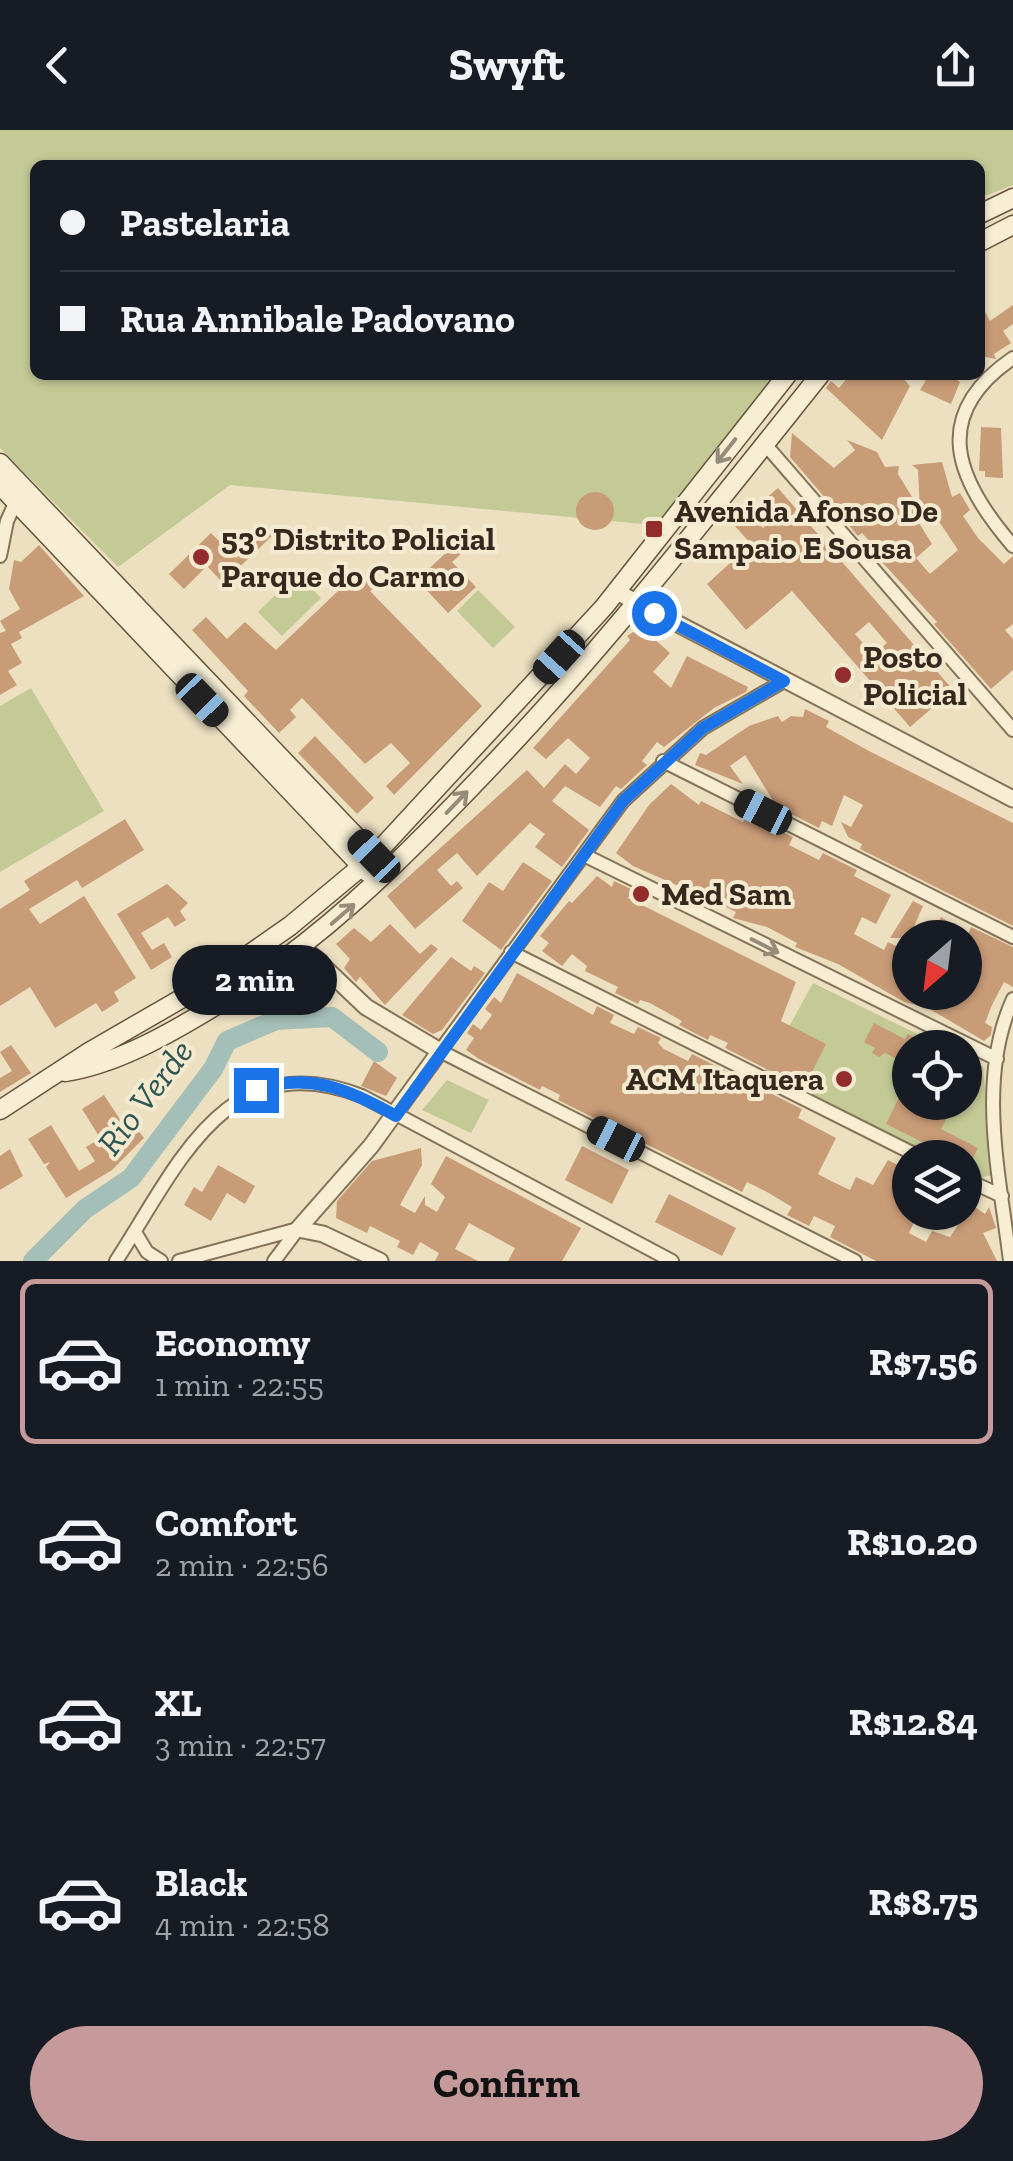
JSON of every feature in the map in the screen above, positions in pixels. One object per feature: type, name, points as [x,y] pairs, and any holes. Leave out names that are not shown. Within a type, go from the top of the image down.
[{"type":"main road","points":[[985,212],[1013,198]]},
{"type":"main road","points":[[985,239],[1013,224]]},
{"type":"main road","points":[[0,1110],[89,1052],[167,1009],[290,926],[368,861],[617,592],[783,380]]},
{"type":"main road","points":[[60,1074],[96,1065],[177,1028],[304,948],[384,877],[638,605],[816,380]]},
{"type":"main road","points":[[0,463],[19,495],[384,877]]},
{"type":"main road","points":[[0,485],[19,495]]},
{"type":"main road","points":[[167,1009],[177,1028]]},
{"type":"street","points":[[1013,358],[999,368],[968,406],[960,438],[964,476],[981,507],[1013,546]]},
{"type":"street","points":[[764,443],[1013,730]]},
{"type":"street","points":[[0,556],[19,495]]},
{"type":"street","points":[[617,592],[1013,798]]},
{"type":"street","points":[[274,1261],[396,1116],[623,801],[703,728],[784,681]]},
{"type":"street","points":[[663,761],[1013,937]]},
{"type":"street","points":[[584,855],[997,1059]]},
{"type":"street","points":[[304,948],[366,1006],[440,1050],[855,1261]]},
{"type":"street","points":[[511,952],[892,1143]]},
{"type":"street","points":[[1010,1261],[994,1102],[997,1059],[1013,999]]},
{"type":"street","points":[[116,1261],[206,1126],[256,1090],[290,1081],[325,1084],[396,1116],[672,1261]]},
{"type":"street","points":[[982,1186],[1002,1196]]},
{"type":"street","points":[[180,1261],[298,1228],[323,1234],[380,1261]]},
{"type":"street","points":[[134,1232],[160,1261]]},
{"type":"green space","points":[[0,130],[1013,130],[1013,185],[985,196],[985,160],[30,160],[30,380],[770,380],[664,526],[230,485],[118,567],[0,448]]},
{"type":"green space","points":[[297,574],[321,598],[282,636],[258,612]]},
{"type":"green space","points":[[478,590],[515,627],[493,648],[457,611]]},
{"type":"green space","points":[[31,688],[104,811],[0,872],[0,706]]},
{"type":"green space","name":"ACM Itaquera","points":[[813,983],[909,1030],[892,1030],[892,1120],[982,1120],[983,1067],[993,1175],[982,1177],[982,1140],[902,1140],[764,1072]]},
{"type":"green space","points":[[447,1080],[489,1100],[471,1133],[422,1110]]},
{"type":"building","points":[[1013,305],[1013,324],[1003,331],[1011,343],[994,354],[996,359],[985,357],[985,312],[990,321]]},
{"type":"building","points":[[846,380],[905,380],[910,386],[882,440],[826,388],[831,381],[839,388]]},
{"type":"building","points":[[926,380],[960,382],[951,404],[920,390]]},
{"type":"building","points":[[981,427],[1001,428],[1003,478],[985,477],[985,471],[979,471]]},
{"type":"building","points":[[792,433],[834,468],[855,450],[847,440],[877,452],[885,467],[899,466],[898,474],[920,510],[918,470],[912,465],[942,462],[952,497],[960,493],[970,510],[963,516],[978,538],[1004,564],[1013,556],[1013,624],[1005,630],[1013,639],[1013,670],[991,689],[870,549],[874,546],[862,533],[858,536],[790,457]],"holes":[[[930,508],[958,550],[930,574],[916,558],[932,544],[914,515]]]},
{"type":"building","points":[[778,488],[953,690],[910,727],[792,591],[746,630],[707,584],[751,544],[735,526],[749,514],[763,528],[776,516],[763,501]],"holes":[[[869,622],[887,643],[873,655],[855,634]]]},
{"type":"building","points":[[595,492],[608,498],[614,511],[608,524],[595,530],[582,524],[576,511],[582,498]]},
{"type":"building","points":[[267,528],[274,534],[223,583],[207,566],[184,589],[169,574],[211,533],[236,558]]},
{"type":"building","points":[[39,545],[84,596],[19,632],[22,638],[11,644],[22,663],[8,671],[17,685],[0,695],[0,633],[6,631],[0,621],[20,609],[9,589],[14,560],[21,562]]},
{"type":"building","points":[[453,546],[461,554],[452,562],[476,587],[448,613],[417,580]]},
{"type":"building","points":[[358,572],[374,588],[370,591],[482,706],[394,795],[386,786],[410,763],[391,743],[365,764],[302,698],[290,710],[296,717],[279,733],[244,696],[248,691],[192,630],[206,617],[227,639],[245,622],[276,650]]},
{"type":"building","points":[[641,627],[670,653],[653,672],[671,688],[687,656],[748,687],[746,692],[714,708],[664,747],[657,742],[642,761],[647,765],[621,789],[616,786],[600,807],[565,786],[552,801],[589,830],[562,867],[535,847],[545,834],[530,823],[477,876],[457,853],[437,870],[451,886],[457,881],[463,888],[415,929],[387,896],[527,770],[544,788],[565,764],[576,774],[590,758],[568,738],[546,759],[533,748],[630,640],[627,636]]},
{"type":"building","points":[[805,709],[829,721],[826,727],[869,751],[1013,823],[1013,926],[860,849],[862,844],[848,837],[841,822],[851,827],[863,805],[844,795],[832,826],[822,821],[819,828],[777,807],[745,755],[730,766],[743,784],[695,765],[700,753],[706,755],[749,726],[778,716],[782,722],[791,716],[803,717]]},
{"type":"building","points":[[315,736],[374,798],[357,814],[298,753]]},
{"type":"building","points":[[671,784],[699,805],[701,801],[743,822],[747,814],[793,837],[789,845],[819,860],[823,853],[857,870],[854,876],[891,895],[876,924],[862,917],[854,934],[884,950],[888,942],[892,944],[892,995],[838,964],[795,947],[797,943],[767,927],[733,918],[736,912],[633,866],[616,853],[649,805]]},
{"type":"building","points":[[125,819],[144,850],[82,888],[77,880],[29,909],[40,924],[84,896],[136,978],[114,992],[119,1001],[102,1012],[96,1003],[55,1028],[30,987],[0,1006],[0,909],[30,890],[24,881]]},
{"type":"building","points":[[523,862],[552,881],[501,950],[462,921],[489,882],[503,891]]},
{"type":"building","points":[[597,876],[612,887],[614,881],[633,890],[628,898],[796,982],[781,1021],[826,1044],[804,1088],[725,1048],[728,1043],[710,1035],[708,1040],[679,1025],[682,1021],[650,1003],[640,1000],[638,1004],[615,993],[618,987],[585,971],[587,966],[572,954],[562,966],[542,951],[549,943],[540,936],[569,901],[572,903]]},
{"type":"building","points":[[167,884],[188,903],[180,911],[186,920],[175,927],[168,917],[141,933],[152,950],[164,943],[172,957],[151,970],[117,914]]},
{"type":"building","points":[[913,901],[923,906],[917,920],[901,920]]},
{"type":"building","points":[[390,924],[420,954],[431,944],[438,949],[385,1005],[360,977],[356,982],[344,968],[350,959],[336,944],[354,928],[371,942]]},
{"type":"building","points":[[982,932],[1013,947],[1013,987],[1004,982],[992,1005],[985,1023],[992,1027],[991,1035],[984,1041],[982,1030],[965,1030],[931,1010],[982,1010]]},
{"type":"building","points":[[451,957],[471,971],[474,966],[485,973],[442,1030],[433,1034],[402,1015]]},
{"type":"building","points":[[517,973],[593,1015],[597,1006],[614,1015],[610,1023],[634,1034],[638,1027],[661,1038],[658,1043],[664,1049],[688,1061],[692,1054],[738,1077],[734,1083],[757,1094],[760,1088],[802,1109],[798,1118],[836,1138],[818,1174],[850,1190],[856,1177],[873,1185],[888,1160],[892,1162],[892,1230],[910,1230],[909,1233],[926,1242],[932,1231],[950,1237],[955,1230],[982,1230],[982,1212],[985,1214],[989,1207],[996,1228],[983,1233],[997,1261],[876,1261],[830,1237],[835,1226],[814,1216],[809,1226],[787,1215],[792,1207],[767,1192],[747,1182],[742,1192],[558,1100],[560,1095],[542,1086],[540,1090],[479,1059],[466,1050],[474,1038],[467,1033],[473,1024],[481,1030],[492,1015],[485,1009],[494,997],[501,1003]]},
{"type":"building","points":[[874,1023],[892,1032],[892,1057],[885,1053],[879,1057],[872,1053],[875,1048],[864,1042]]},
{"type":"building","points":[[11,1045],[31,1073],[0,1092],[0,1078],[12,1071],[0,1052]]},
{"type":"building","points":[[374,1061],[397,1078],[386,1096],[361,1086]]},
{"type":"building","points":[[104,1095],[125,1127],[133,1124],[144,1138],[112,1170],[66,1198],[46,1167],[50,1162],[44,1164],[28,1139],[51,1125],[79,1171],[95,1161],[86,1147],[99,1139],[111,1157],[126,1148],[116,1132],[102,1141],[82,1109]]},
{"type":"building","points":[[892,1112],[892,1120],[946,1120],[941,1129],[962,1140],[918,1140],[886,1124]]},
{"type":"building","points":[[582,1146],[629,1170],[612,1204],[565,1180]]},
{"type":"building","points":[[421,1148],[422,1165],[400,1205],[415,1213],[425,1196],[425,1205],[437,1212],[445,1197],[431,1184],[446,1156],[581,1228],[562,1261],[508,1261],[515,1248],[469,1223],[455,1249],[478,1261],[435,1261],[439,1253],[420,1242],[413,1255],[397,1247],[400,1241],[370,1226],[367,1233],[336,1218],[337,1201],[372,1161]]},
{"type":"building","points":[[10,1149],[23,1176],[0,1190],[0,1156]]},
{"type":"building","points":[[218,1165],[255,1186],[245,1204],[227,1193],[211,1221],[184,1205],[194,1187],[202,1192]]},
{"type":"building","points":[[669,1194],[736,1228],[722,1256],[655,1222]]},
{"type":"waterway","name":"Rio Verde","points":[[33,1261],[85,1209],[131,1178],[213,1069],[227,1041],[276,1020],[332,1017],[378,1052]]},
{"type":"place","name":"Avenida Afonso De Sampaio E Sousa","points":[[654,529]]},
{"type":"place","name":"53º Distrito Policial Parque do Carmo","points":[[201,557]]},
{"type":"place","name":"Posto Policial","points":[[843,675]]},
{"type":"place","name":"Med Sam","points":[[641,894]]},
{"type":"place","name":"ACM Itaquera","points":[[844,1079]]},
{"type":"route","points":[[256,1090],[290,1081],[325,1084],[362,1096],[396,1116],[493,976],[623,801],[703,728],[784,681],[654,613]]}]
